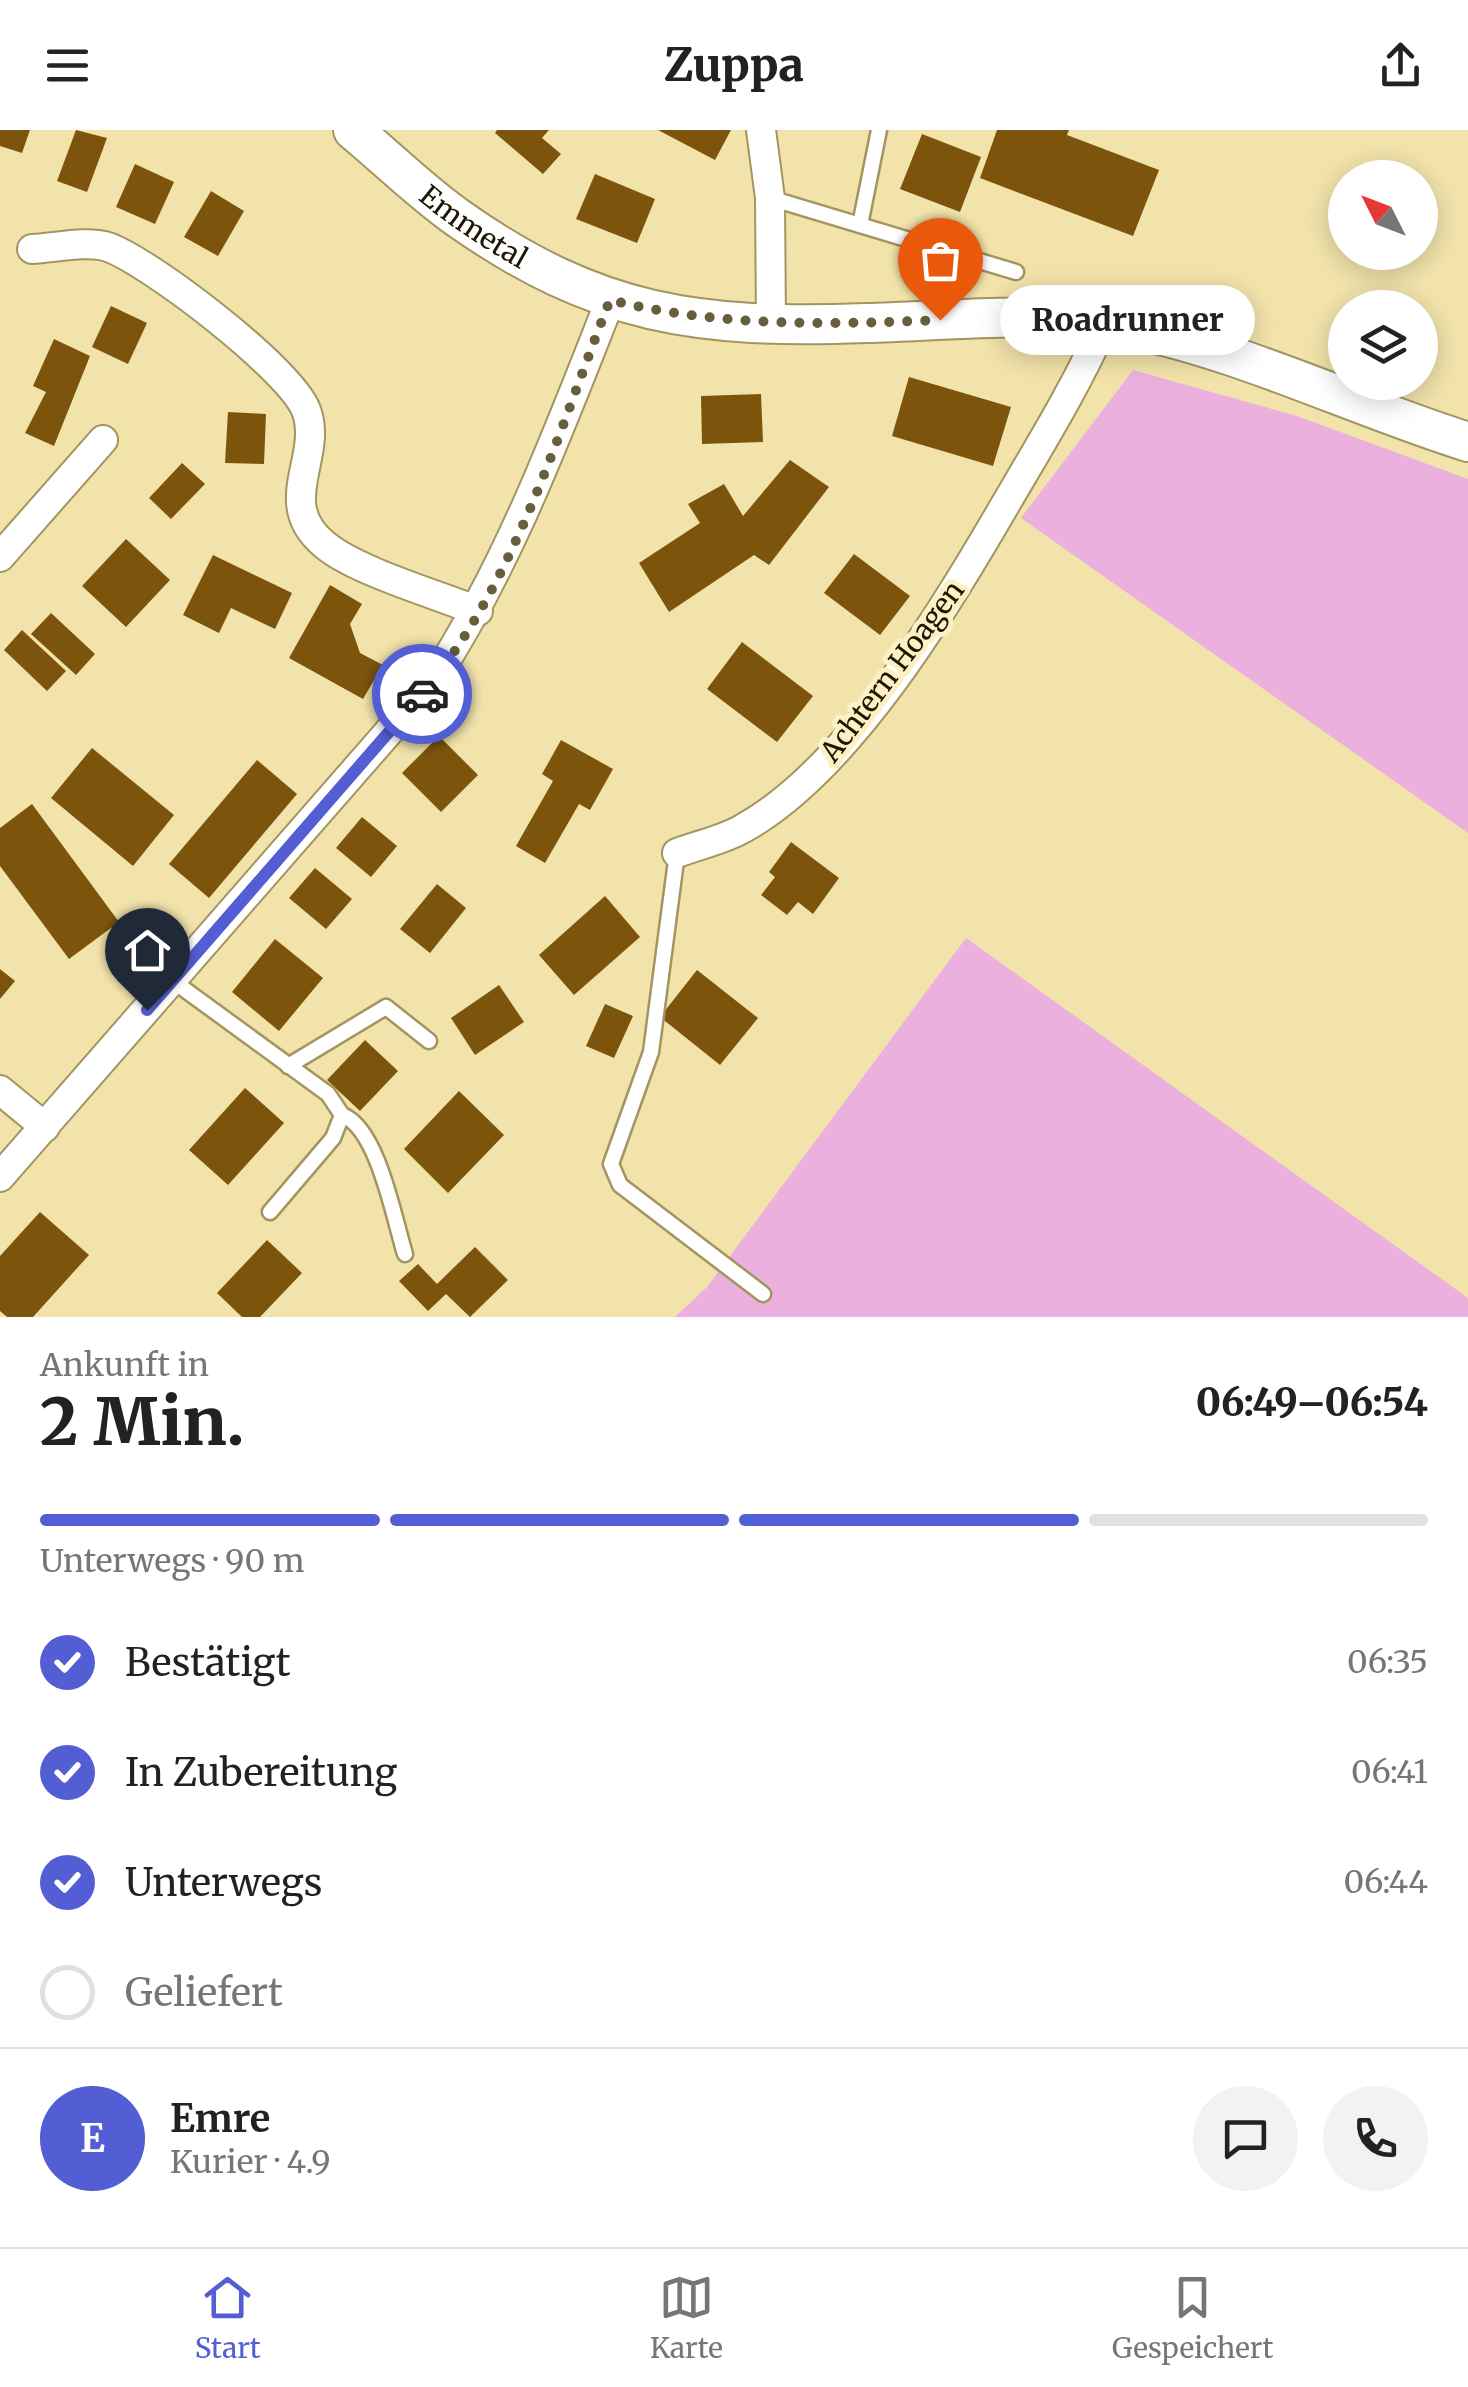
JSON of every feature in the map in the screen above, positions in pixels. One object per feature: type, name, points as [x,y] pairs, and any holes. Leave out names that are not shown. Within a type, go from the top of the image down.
[{"type":"main road","name":"Emmetal","points":[[354,130],[455,216],[562,281],[610,300],[663,314],[771,324],[1008,318],[1104,324],[1220,350],[1468,442]]},
{"type":"street","points":[[761,130],[770,198],[771,324]]},
{"type":"street","points":[[32,249],[107,246],[214,316],[286,378],[307,411],[310,448],[298,493],[306,521],[324,545],[478,612]]},
{"type":"street","points":[[0,1177],[433,681],[478,612],[524,517],[610,300]]},
{"type":"street","name":"Achtern Hoagen","points":[[678,853],[742,829],[780,801],[822,764],[899,672],[960,586],[1082,373],[1104,324]]},
{"type":"street","points":[[0,557],[103,440]]},
{"type":"street","points":[[0,1090],[45,1127]]},
{"type":"lane","points":[[860,225],[880,130]]},
{"type":"lane","points":[[770,198],[1016,272]]},
{"type":"lane","points":[[678,853],[651,1052],[612,1164],[620,1185],[762,1294]]},
{"type":"lane","points":[[173,981],[328,1094],[342,1116],[361,1128],[374,1155],[405,1254]]},
{"type":"lane","points":[[288,1066],[386,1007],[429,1040]]},
{"type":"lane","points":[[270,1212],[333,1138],[342,1116]]},
{"type":"shaded area","points":[[1133,370],[1297,416],[1468,479],[1468,833],[1021,518]]},
{"type":"shaded area","points":[[966,938],[1468,1298],[1468,1317],[675,1317],[707,1287]]},
{"type":"building","points":[[0,130],[30,130],[22,153],[0,146]]},
{"type":"building","points":[[76,130],[107,138],[87,192],[57,181]]},
{"type":"building","points":[[549,130],[542,138],[561,154],[543,174],[495,133]]},
{"type":"building","points":[[658,130],[731,130],[715,160]]},
{"type":"building","points":[[997,130],[1069,130],[1067,135],[1159,170],[1133,236],[980,178]]},
{"type":"building","points":[[922,134],[981,157],[960,212],[900,189]]},
{"type":"building","points":[[135,164],[174,182],[155,224],[116,207]]},
{"type":"building","points":[[595,174],[655,199],[637,243],[576,219]]},
{"type":"building","points":[[211,191],[244,211],[218,256],[184,237]]},
{"type":"building","points":[[111,306],[147,323],[128,364],[92,347]]},
{"type":"building","points":[[54,339],[90,356],[54,446],[25,433],[46,392],[33,386]]},
{"type":"building","points":[[909,377],[1011,407],[993,466],[892,436]]},
{"type":"building","points":[[761,394],[763,442],[702,444],[701,396]]},
{"type":"building","points":[[228,412],[266,414],[264,464],[225,463]]},
{"type":"building","points":[[790,460],[829,487],[769,565],[754,555],[669,612],[639,563],[700,523],[688,504],[724,484],[743,516]]},
{"type":"building","points":[[182,463],[205,484],[171,519],[149,498]]},
{"type":"building","points":[[126,539],[170,580],[126,627],[82,586]]},
{"type":"building","points":[[854,554],[910,596],[880,635],[824,593]]},
{"type":"building","points":[[213,555],[292,593],[275,629],[231,608],[219,633],[183,615]]},
{"type":"building","points":[[330,585],[362,604],[350,624],[360,653],[383,665],[363,699],[289,658]]},
{"type":"building","points":[[51,613],[95,654],[76,675],[31,634]]},
{"type":"building","points":[[22,630],[66,671],[47,691],[4,650]]},
{"type":"building","points":[[742,642],[813,696],[777,742],[707,689]]},
{"type":"building","points":[[439,736],[478,775],[441,812],[402,773]]},
{"type":"building","points":[[561,740],[613,769],[590,810],[579,804],[545,863],[516,846],[553,781],[542,774]]},
{"type":"building","points":[[92,748],[174,815],[133,866],[51,798]]},
{"type":"building","points":[[257,760],[297,794],[209,898],[169,864]]},
{"type":"building","points":[[32,804],[119,922],[69,959],[0,866],[0,828]]},
{"type":"building","points":[[362,817],[397,846],[371,877],[336,848]]},
{"type":"building","points":[[791,842],[839,878],[813,914],[798,902],[787,915],[761,895],[775,877],[769,872]]},
{"type":"building","points":[[315,868],[352,899],[326,929],[289,898]]},
{"type":"building","points":[[437,884],[466,908],[430,953],[400,929]]},
{"type":"building","points":[[605,896],[640,937],[574,995],[539,955]]},
{"type":"building","points":[[275,939],[323,978],[279,1031],[232,992]]},
{"type":"building","points":[[0,969],[15,981],[0,999]]},
{"type":"building","points":[[697,970],[758,1018],[720,1065],[660,1017]]},
{"type":"building","points":[[499,985],[524,1022],[475,1055],[451,1018]]},
{"type":"building","points":[[605,1004],[633,1016],[614,1058],[586,1046]]},
{"type":"building","points":[[365,1040],[398,1071],[360,1111],[327,1080]]},
{"type":"building","points":[[245,1088],[284,1123],[228,1185],[189,1150]]},
{"type":"building","points":[[459,1091],[504,1135],[448,1193],[404,1149]]},
{"type":"building","points":[[40,1212],[89,1255],[33,1317],[7,1317],[0,1311],[0,1256]]},
{"type":"building","points":[[267,1240],[302,1273],[260,1317],[242,1317],[217,1293]]},
{"type":"building","points":[[475,1247],[508,1280],[470,1317],[446,1294],[428,1311],[399,1281],[418,1264],[437,1284]]},
{"type":"way so far","points":[[422,694],[478,612],[524,517],[610,300],[663,314],[723,322],[820,325],[940,320]]},
{"type":"place","name":"Roadrunner","points":[[940,320]]},
{"type":"route","points":[[147,1010],[422,694]]}]
